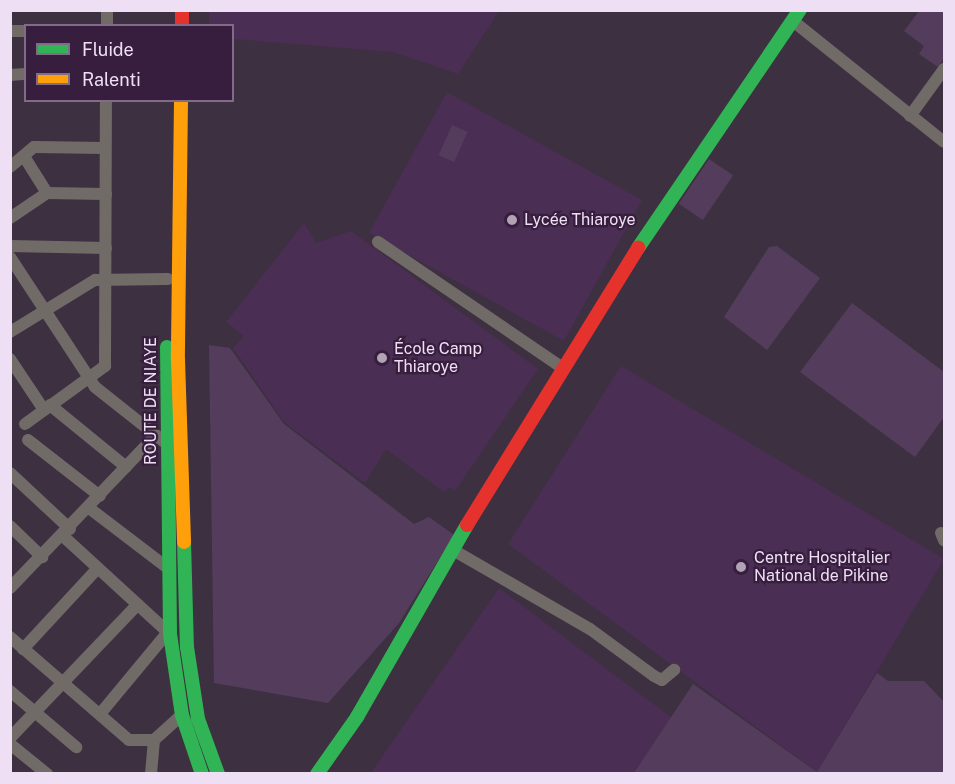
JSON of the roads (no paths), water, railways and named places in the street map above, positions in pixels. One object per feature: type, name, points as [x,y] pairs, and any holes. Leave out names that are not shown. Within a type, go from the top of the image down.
[{"type":"main road","points":[[317,774],[357,717],[453,550],[687,169],[797,16]]},
{"type":"main road","name":"ROUTE DE NIAYE","points":[[171,102],[168,279],[161,440],[169,569],[169,633],[185,706]]},
{"type":"main road","name":"ROUTE DE NIAYE","points":[[181,102],[178,360],[187,648],[185,706]]},
{"type":"main road","points":[[185,706],[202,774]]},
{"type":"main road","points":[[185,706],[218,774]]},
{"type":"street","points":[[797,16],[910,116],[945,142]]},
{"type":"street","points":[[910,116],[945,69]]},
{"type":"street","points":[[25,424],[105,366],[106,102]]},
{"type":"street","points":[[10,167],[40,146],[105,148]]},
{"type":"street","points":[[25,158],[47,193]]},
{"type":"street","points":[[10,218],[47,193],[106,194]]},
{"type":"street","points":[[378,242],[563,368]]},
{"type":"street","points":[[10,246],[106,248]]},
{"type":"street","points":[[10,257],[42,311],[90,379],[161,440],[126,467],[42,557],[11,586]]},
{"type":"street","points":[[10,332],[93,281],[168,279]]},
{"type":"street","points":[[10,359],[47,408],[126,467]]},
{"type":"street","points":[[28,440],[100,496]]},
{"type":"street","points":[[10,473],[98,568],[169,633],[100,714]]},
{"type":"street","points":[[89,508],[169,569]]},
{"type":"street","points":[[10,526],[42,557]]},
{"type":"street","points":[[453,550],[529,599],[590,629],[654,676],[662,680],[674,670]]},
{"type":"street","points":[[23,649],[98,568]]},
{"type":"street","points":[[10,738],[60,681],[138,604]]},
{"type":"street","points":[[10,637],[131,741],[154,740]]},
{"type":"street","points":[[10,691],[76,747]]},
{"type":"street","points":[[151,774],[154,740],[185,706]]},
{"type":"street","points":[[10,744],[47,774]]},
{"type":"place","name":"Lycée Thiaroye","points":[[512,220]]},
{"type":"place","name":"École Camp Thiaroye","points":[[382,358]]},
{"type":"place","name":"Centre Hospitalier National de Pikine","points":[[741,567]]}]
